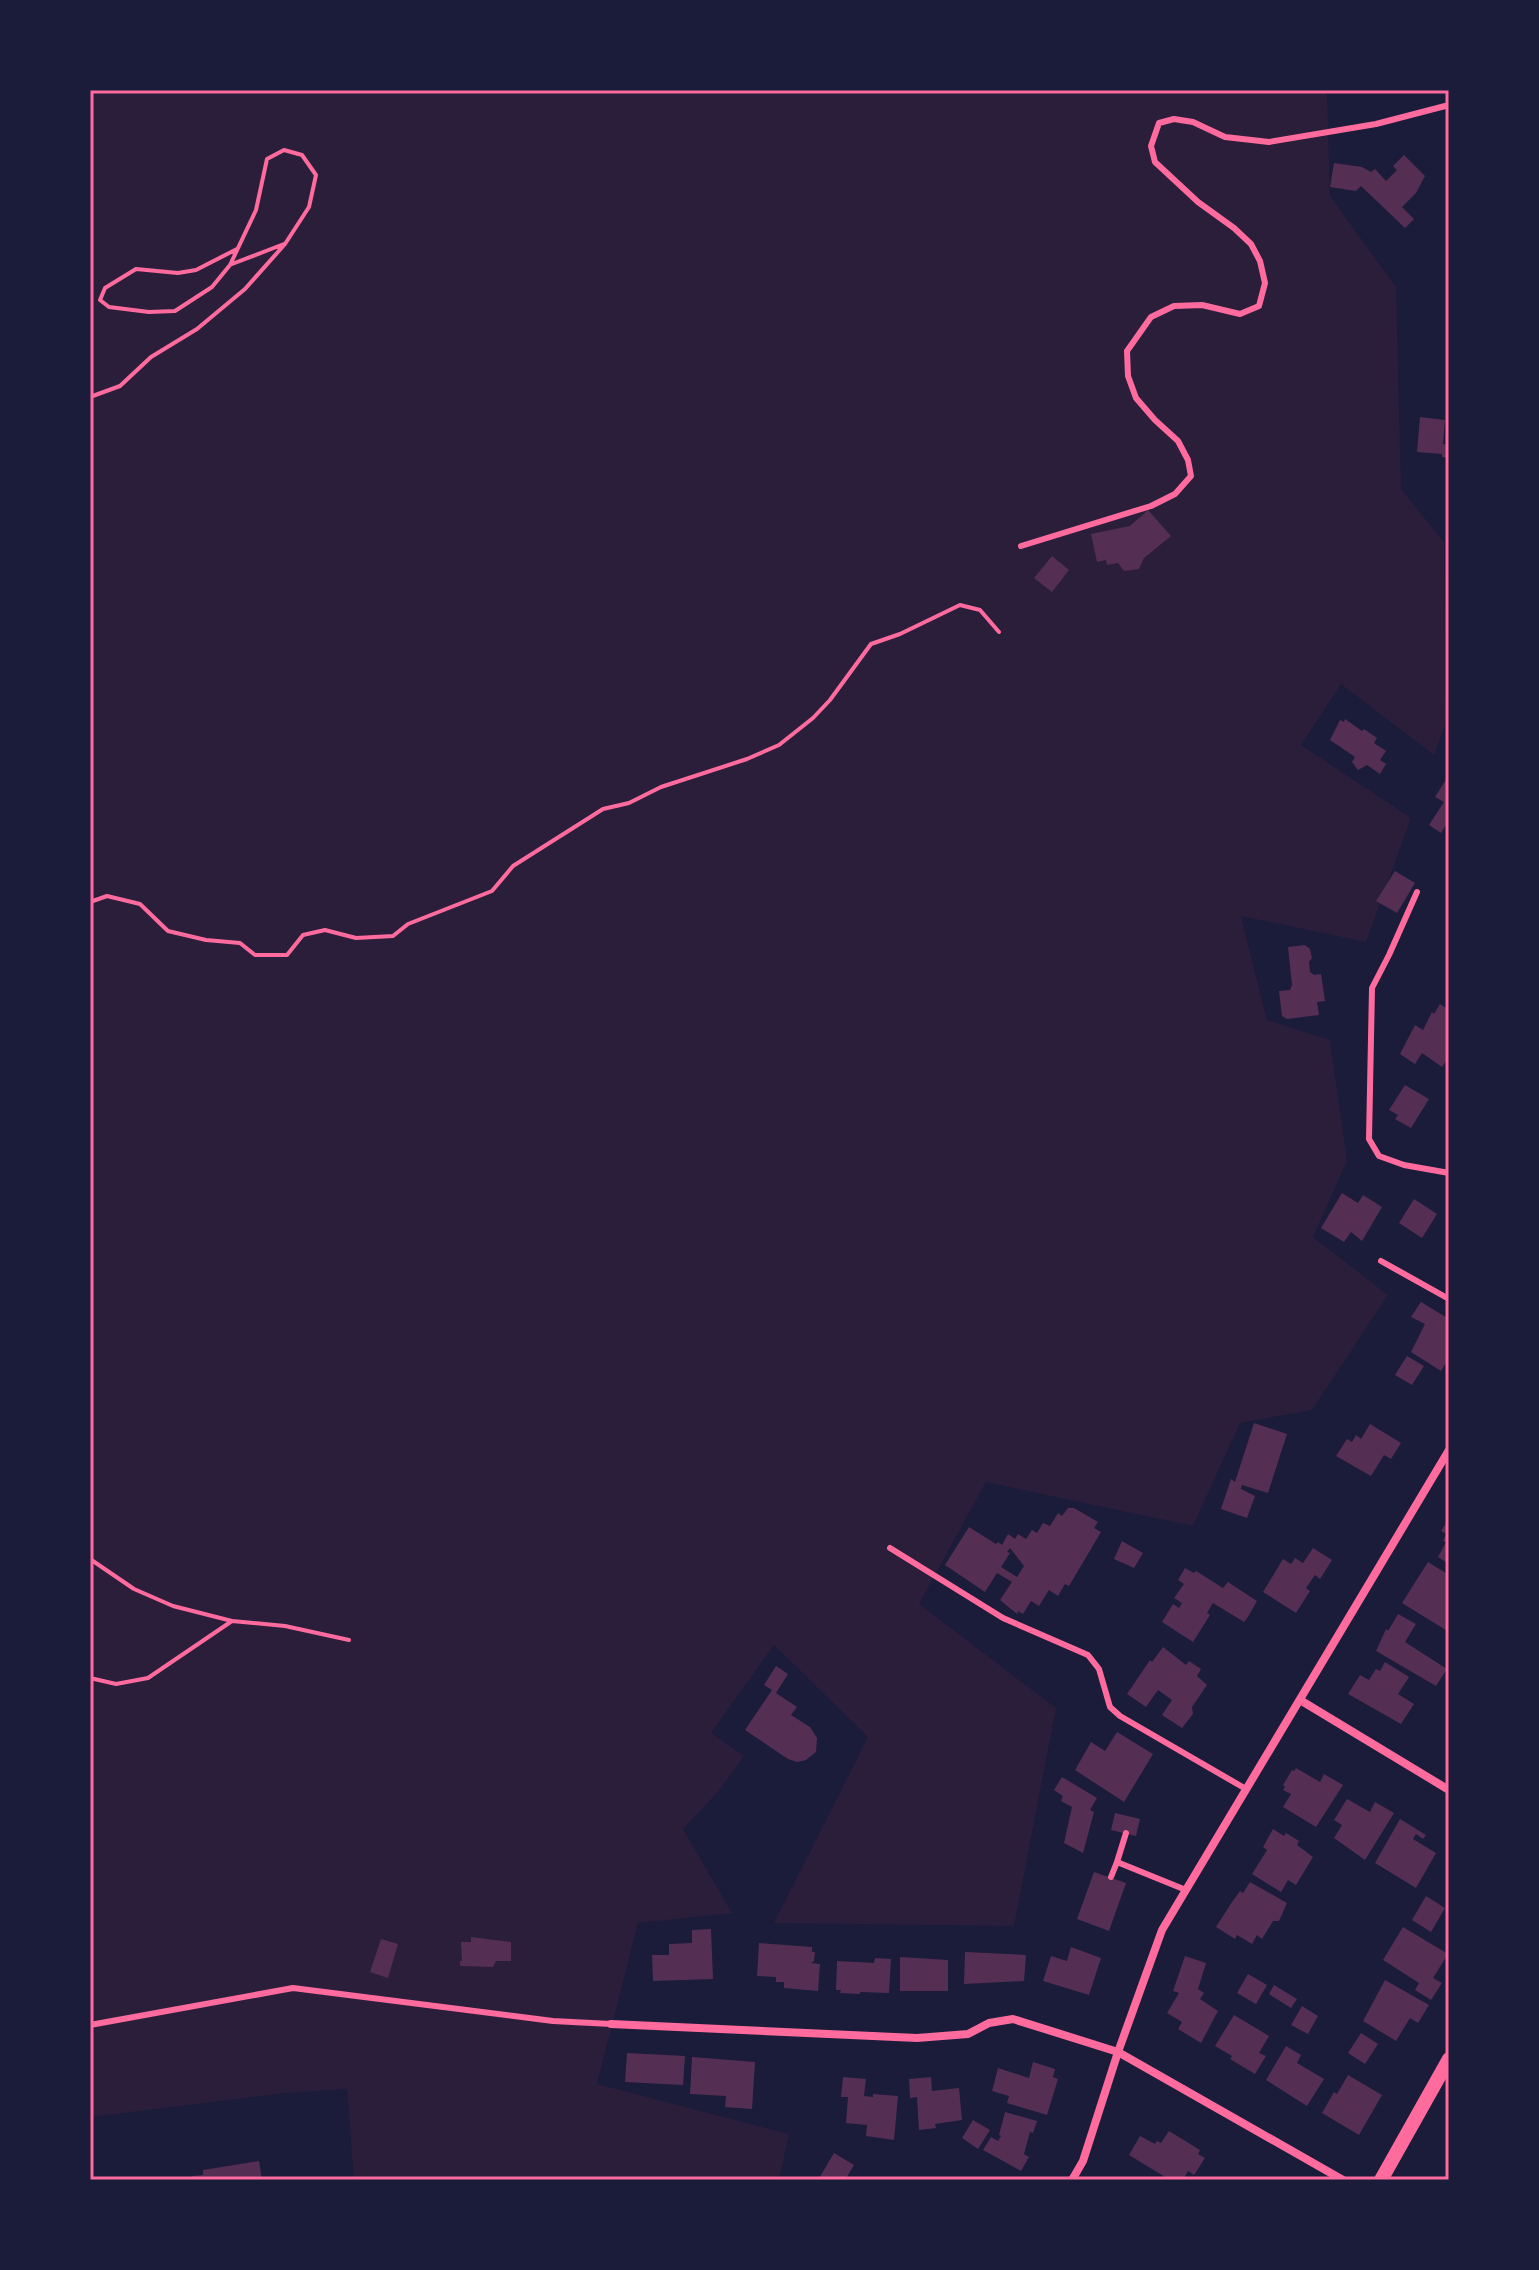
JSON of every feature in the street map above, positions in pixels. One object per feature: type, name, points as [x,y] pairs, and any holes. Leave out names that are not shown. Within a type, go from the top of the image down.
[{"type":"street","points":[[1072,2180],[1083,2161],[1162,1930],[1449,1450]]},
{"type":"street","points":[[1300,1700],[1449,1790]]},
{"type":"street","points":[[611,2024],[917,2038],[968,2034],[989,2023],[1013,2019],[1118,2052],[1343,2180]]},
{"type":"street","points":[[1381,2180],[1449,2059]]},
{"type":"lane","points":[[1021,546],[1151,506],[1175,494],[1191,476],[1188,460],[1178,441],[1136,398],[1128,376],[1127,351],[1151,317],[1174,306],[1202,305],[1240,314],[1259,306],[1265,283],[1260,261],[1251,244],[1198,202],[1155,162],[1151,146],[1159,123],[1174,119],[1193,122],[1225,137],[1269,142],[1363,127],[1449,105]]},
{"type":"lane","points":[[1417,892],[1372,988],[1369,1139],[1379,1156],[1404,1165],[1449,1173]]},
{"type":"lane","points":[[1381,1261],[1449,1299]]},
{"type":"lane","points":[[890,1548],[1003,1618],[1088,1655],[1099,1669],[1110,1707],[1120,1716],[1246,1789]]},
{"type":"lane","points":[[1111,1877],[1126,1833]]},
{"type":"lane","points":[[1117,1862],[1186,1890]]},
{"type":"lane","points":[[90,2025],[293,1988],[553,2021],[611,2024]]},
{"type":"path","points":[[90,397],[120,386],[151,357],[197,329],[245,289],[285,244],[309,207],[316,175],[302,155],[284,150],[267,159],[256,210],[230,265],[212,287],[175,311],[149,312],[109,307],[100,300],[105,288],[136,269],[178,273],[196,270],[237,249]]},
{"type":"path","points":[[230,265],[285,244]]},
{"type":"path","points":[[90,902],[107,896],[140,904],[168,931],[206,940],[240,943],[255,955],[287,955],[303,935],[325,930],[356,938],[393,936],[408,924],[492,891],[513,866],[603,809],[629,803],[661,787],[747,759],[779,745],[830,700],[871,644],[900,634],[960,605],[980,610],[999,632]]},
{"type":"path","points":[[90,1559],[134,1589],[173,1606],[232,1621],[285,1626],[349,1640]]},
{"type":"path","points":[[90,1678],[116,1684],[148,1678],[232,1621]]},
{"type":"shaded area","points":[[90,90],[1327,90],[1330,196],[1396,287],[1401,489],[1444,542],[1445,725],[1434,755],[1341,684],[1301,745],[1411,818],[1366,942],[1241,916],[1267,1020],[1330,1040],[1347,1161],[1313,1237],[1388,1295],[1312,1410],[1240,1423],[1193,1526],[986,1482],[919,1604],[1056,1708],[1014,1926],[774,1923],[868,1737],[774,1645],[711,1733],[744,1756],[718,1792],[683,1829],[732,1913],[638,1923],[597,2084],[789,2134],[779,2180],[354,2180],[347,2089],[285,2093],[90,2117]]},
{"type":"building","points":[[1404,155],[1425,176],[1416,193],[1402,207],[1414,219],[1405,228],[1361,186],[1356,191],[1330,187],[1334,163],[1362,167],[1371,172],[1375,169],[1386,181],[1397,170],[1393,166]]},
{"type":"building","points":[[1420,417],[1445,420],[1443,444],[1449,445],[1448,458],[1442,457],[1442,454],[1417,452]]},
{"type":"building","points":[[1148,510],[1171,536],[1144,558],[1139,569],[1124,571],[1118,563],[1107,565],[1106,560],[1097,562],[1091,534],[1130,526]]},
{"type":"building","points":[[1052,556],[1069,570],[1052,592],[1034,578]]},
{"type":"building","points":[[1345,719],[1377,738],[1374,743],[1386,751],[1380,760],[1386,764],[1380,774],[1367,765],[1358,770],[1352,762],[1355,757],[1330,740],[1340,720],[1344,722]]},
{"type":"building","points":[[1447,778],[1449,820],[1441,833],[1429,825],[1444,802],[1435,797]]},
{"type":"building","points":[[1395,871],[1415,883],[1397,913],[1376,901]]},
{"type":"building","points":[[1305,945],[1310,949],[1312,958],[1309,962],[1310,972],[1321,974],[1325,1001],[1317,1002],[1319,1015],[1287,1019],[1282,1016],[1279,991],[1290,990],[1292,985],[1288,947]]},
{"type":"building","points":[[1440,1004],[1449,1010],[1449,1057],[1442,1067],[1422,1053],[1415,1064],[1400,1054],[1415,1025],[1423,1030]]},
{"type":"building","points":[[1405,1085],[1429,1099],[1411,1128],[1395,1119],[1398,1115],[1389,1110]]},
{"type":"building","points":[[1342,1193],[1358,1203],[1363,1195],[1382,1207],[1362,1241],[1351,1232],[1344,1242],[1321,1228]]},
{"type":"building","points":[[1414,1199],[1437,1214],[1422,1238],[1399,1223]]},
{"type":"building","points":[[1421,1302],[1449,1319],[1449,1358],[1441,1371],[1411,1352],[1425,1324],[1411,1317]]},
{"type":"building","points":[[1407,1356],[1424,1366],[1412,1385],[1395,1375]]},
{"type":"building","points":[[1254,1423],[1287,1434],[1268,1493],[1242,1485],[1241,1489],[1255,1496],[1247,1518],[1221,1509],[1231,1479],[1235,1482]]},
{"type":"building","points":[[1370,1424],[1401,1443],[1391,1459],[1384,1455],[1371,1476],[1336,1456],[1347,1439],[1352,1442],[1356,1435],[1361,1439]]},
{"type":"building","points":[[1068,1508],[1074,1508],[1098,1522],[1094,1528],[1101,1532],[1069,1586],[1065,1584],[1058,1596],[1049,1590],[1039,1606],[1031,1601],[1023,1614],[1018,1611],[1017,1614],[1000,1600],[1012,1582],[997,1573],[985,1592],[945,1565],[969,1527],[1002,1545],[1008,1534],[1015,1539],[1018,1534],[1026,1539],[1032,1530],[1037,1533],[1043,1523],[1050,1526],[1058,1513],[1062,1516]],"holes":[[[1010,1548],[1024,1566],[1017,1577],[1001,1567]]]},
{"type":"building","points":[[1449,1519],[1449,1564],[1438,1557],[1446,1542],[1443,1541],[1446,1534],[1441,1531]]},
{"type":"building","points":[[1122,1541],[1143,1553],[1134,1568],[1114,1559]]},
{"type":"building","points":[[1313,1548],[1332,1560],[1320,1579],[1315,1575],[1306,1588],[1310,1591],[1296,1613],[1263,1592],[1283,1559],[1291,1564],[1295,1558],[1303,1563]]},
{"type":"building","points":[[1428,1562],[1449,1575],[1449,1632],[1402,1603]]},
{"type":"building","points":[[1185,1568],[1194,1573],[1196,1571],[1223,1588],[1228,1582],[1257,1601],[1244,1622],[1213,1603],[1207,1613],[1210,1615],[1193,1642],[1162,1622],[1173,1604],[1179,1608],[1182,1603],[1174,1598],[1184,1584],[1178,1580]]},
{"type":"building","points":[[1398,1614],[1416,1624],[1405,1642],[1447,1669],[1436,1686],[1376,1651],[1386,1629],[1388,1631]]},
{"type":"building","points":[[1163,1647],[1186,1665],[1189,1661],[1201,1669],[1197,1676],[1207,1685],[1192,1707],[1193,1714],[1182,1728],[1162,1715],[1172,1700],[1158,1690],[1146,1707],[1127,1694],[1150,1660],[1152,1662]]},
{"type":"building","points":[[1385,1662],[1409,1677],[1398,1694],[1414,1704],[1401,1724],[1348,1694],[1360,1675],[1369,1680]]},
{"type":"building","points":[[776,1666],[788,1674],[776,1693],[797,1707],[791,1715],[810,1727],[817,1738],[816,1752],[806,1760],[797,1762],[788,1759],[745,1730],[772,1690],[764,1685]]},
{"type":"building","points":[[1117,1732],[1153,1754],[1124,1802],[1075,1770],[1091,1742],[1105,1751]]},
{"type":"building","points":[[1296,1768],[1320,1782],[1324,1774],[1343,1785],[1316,1827],[1283,1807],[1291,1794],[1283,1790],[1283,1785]]},
{"type":"building","points":[[1062,1777],[1097,1798],[1090,1810],[1094,1812],[1083,1853],[1064,1843],[1072,1807],[1061,1801],[1063,1796],[1054,1790]]},
{"type":"building","points":[[1347,1799],[1370,1812],[1375,1802],[1394,1813],[1365,1860],[1334,1838],[1342,1825],[1334,1820]]},
{"type":"building","points":[[1115,1813],[1140,1819],[1136,1836],[1111,1830]]},
{"type":"building","points":[[1400,1819],[1426,1835],[1423,1839],[1416,1834],[1413,1839],[1436,1853],[1416,1888],[1375,1863]]},
{"type":"building","points":[[1273,1829],[1299,1841],[1297,1845],[1313,1857],[1296,1885],[1288,1880],[1281,1892],[1252,1874],[1267,1850],[1263,1847]]},
{"type":"building","points":[[1094,1872],[1126,1883],[1109,1931],[1077,1919]]},
{"type":"building","points":[[1250,1882],[1287,1903],[1279,1921],[1273,1921],[1262,1939],[1257,1935],[1252,1944],[1237,1935],[1235,1939],[1216,1927],[1240,1891],[1243,1893]]},
{"type":"building","points":[[1426,1896],[1445,1908],[1431,1932],[1412,1920]]},
{"type":"building","points":[[1403,1927],[1448,1954],[1433,1978],[1442,1983],[1431,2000],[1415,1990],[1419,1983],[1383,1960]]},
{"type":"building","points":[[711,1929],[713,1979],[653,1981],[652,1955],[669,1955],[669,1944],[692,1943],[692,1930]]},
{"type":"building","points":[[471,1937],[511,1942],[511,1961],[496,1961],[493,1967],[460,1966],[461,1942],[471,1942]]},
{"type":"building","points":[[381,1939],[398,1944],[388,1978],[370,1972]]},
{"type":"building","points":[[759,1943],[812,1947],[812,1952],[815,1952],[811,1963],[820,1964],[818,1991],[784,1988],[784,1982],[776,1982],[776,1977],[757,1976]]},
{"type":"building","points":[[1071,1947],[1101,1958],[1089,1995],[1043,1981],[1051,1956],[1067,1961]]},
{"type":"building","points":[[965,1952],[1026,1955],[1024,1981],[964,1984]]},
{"type":"building","points":[[1185,1956],[1206,1963],[1198,1989],[1204,1993],[1200,1999],[1218,2011],[1201,2043],[1178,2029],[1182,2022],[1167,2013],[1179,1993],[1173,1991]]},
{"type":"building","points":[[900,1957],[948,1960],[948,1991],[900,1991]]},
{"type":"building","points":[[875,1958],[891,1959],[889,1993],[840,1993],[841,1990],[836,1990],[837,1961],[874,1963]]},
{"type":"building","points":[[1248,1974],[1267,1985],[1256,2004],[1237,1993]]},
{"type":"building","points":[[1385,1980],[1429,2005],[1418,2023],[1410,2018],[1396,2041],[1363,2021]]},
{"type":"building","points":[[1274,1985],[1297,1999],[1291,2008],[1269,1994]]},
{"type":"building","points":[[1302,2006],[1318,2016],[1308,2034],[1291,2025]]},
{"type":"building","points":[[1234,2015],[1269,2036],[1259,2053],[1266,2056],[1255,2074],[1215,2046]]},
{"type":"building","points":[[1361,2033],[1378,2044],[1365,2064],[1348,2053]]},
{"type":"building","points":[[1286,2046],[1301,2055],[1297,2063],[1324,2079],[1307,2106],[1266,2080]]},
{"type":"building","points":[[627,2053],[685,2056],[683,2085],[625,2082]]},
{"type":"building","points":[[692,2057],[755,2062],[752,2109],[725,2107],[726,2096],[690,2094]]},
{"type":"building","points":[[1033,2062],[1055,2069],[1053,2077],[1058,2079],[1047,2115],[1007,2103],[1009,2096],[992,2091],[998,2068],[1029,2078]]},
{"type":"building","points":[[1348,2075],[1382,2095],[1359,2135],[1322,2113]]},
{"type":"building","points":[[843,2077],[866,2079],[864,2096],[898,2096],[894,2140],[866,2136],[867,2125],[846,2123],[848,2097],[841,2097]]},
{"type":"building","points":[[931,2077],[932,2091],[959,2088],[962,2120],[919,2130],[917,2097],[910,2098],[909,2079]]},
{"type":"building","points":[[1005,2112],[1037,2121],[1033,2133],[1030,2132],[1024,2154],[1029,2157],[1021,2171],[983,2150],[991,2137],[998,2141],[1001,2136]]},
{"type":"building","points":[[973,2120],[990,2130],[978,2149],[962,2138]]},
{"type":"building","points":[[1169,2131],[1200,2150],[1198,2154],[1205,2158],[1194,2175],[1188,2171],[1183,2180],[1170,2180],[1129,2155],[1140,2136],[1155,2144],[1157,2141],[1161,2143]]},
{"type":"building","points":[[834,2153],[854,2165],[845,2180],[818,2180]]},
{"type":"building","points":[[259,2161],[262,2180],[192,2180],[192,2176],[203,2175],[203,2170]]}]
